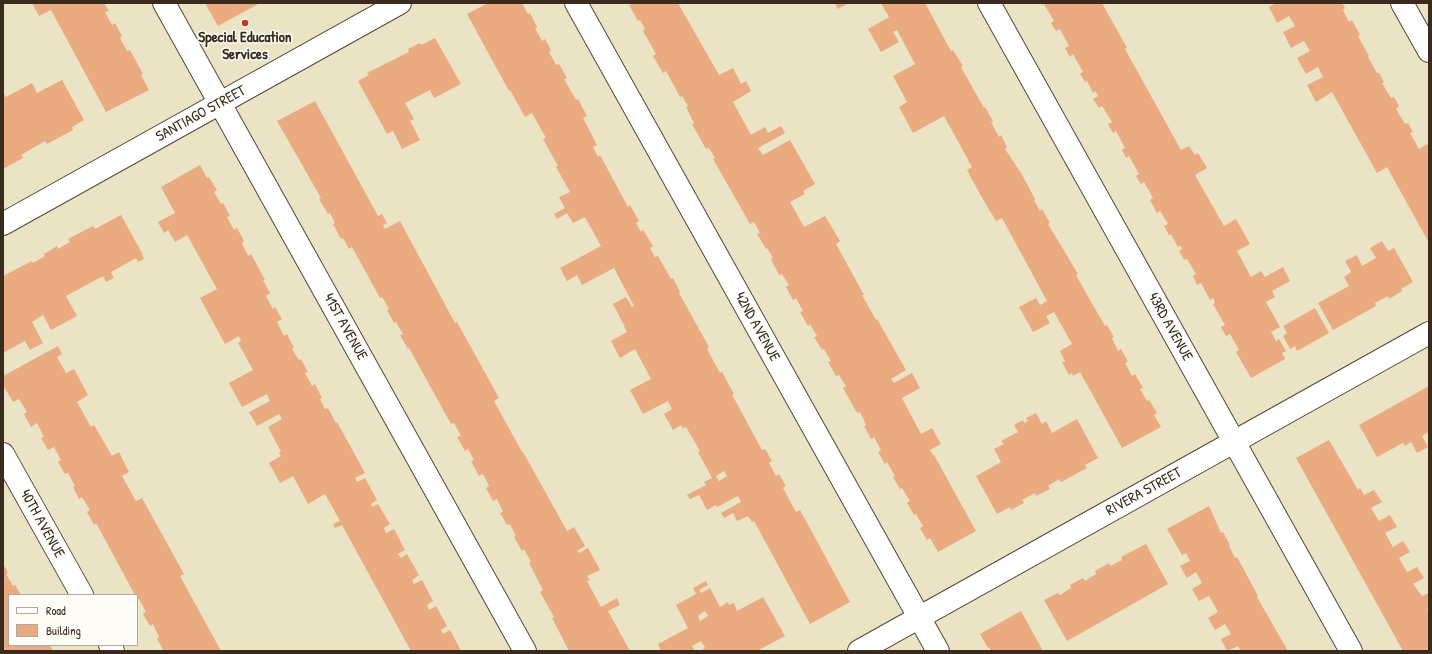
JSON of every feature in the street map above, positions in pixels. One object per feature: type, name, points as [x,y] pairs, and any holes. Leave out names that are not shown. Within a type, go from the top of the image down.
[{"type":"street","name":"41ST AVENUE","points":[[164,3],[526,651]]},
{"type":"street","name":"SANTIAGO STREET","points":[[3,224],[400,3]]},
{"type":"street","name":"42ND AVENUE","points":[[576,3],[938,651]]},
{"type":"street","name":"43RD AVENUE","points":[[990,3],[1351,651]]},
{"type":"street","points":[[1402,3],[1429,51]]},
{"type":"street","name":"RIVERA STREET","points":[[859,651],[1429,333]]},
{"type":"street","name":"40TH AVENUE","points":[[3,454],[81,594]]},
{"type":"building","points":[[32,3],[104,3],[109,11],[105,12],[112,25],[115,23],[122,36],[120,38],[127,51],[130,50],[143,74],[141,75],[149,90],[106,112],[51,10],[39,16]]},
{"type":"building","points":[[205,3],[260,3],[218,26]]},
{"type":"building","points":[[488,3],[522,3],[528,14],[530,13],[537,27],[535,28],[542,41],[545,39],[551,50],[549,52],[556,65],[559,64],[567,78],[564,79],[576,100],[578,99],[587,116],[583,118],[597,145],[593,147],[598,157],[600,155],[628,207],[630,205],[639,221],[636,223],[641,232],[643,230],[653,246],[650,248],[655,257],[658,256],[671,279],[673,278],[680,292],[679,293],[709,347],[707,349],[720,373],[722,372],[734,394],[732,395],[762,450],[765,449],[772,461],[769,463],[776,476],[779,474],[786,486],[783,488],[796,512],[800,510],[850,602],[810,624],[754,521],[752,522],[748,516],[737,521],[733,513],[724,518],[721,513],[741,502],[738,496],[717,507],[716,505],[707,510],[699,495],[690,499],[687,495],[706,485],[704,482],[712,478],[698,452],[700,451],[686,427],[683,428],[681,425],[673,430],[664,414],[672,409],[668,401],[643,414],[630,390],[651,379],[635,349],[620,358],[611,341],[627,332],[613,304],[626,297],[632,307],[634,306],[614,268],[582,285],[577,275],[567,281],[560,268],[601,246],[585,217],[573,223],[567,213],[557,219],[554,214],[565,208],[559,197],[570,192],[543,139],[546,138],[532,113],[525,117],[467,14]],"holes":[[[724,471],[727,476],[719,481],[716,476]]]},
{"type":"building","points":[[631,3],[678,3],[719,75],[733,68],[741,84],[746,81],[751,91],[733,102],[751,135],[765,127],[768,133],[781,126],[785,133],[758,148],[763,155],[790,140],[815,184],[803,191],[805,194],[790,202],[804,227],[825,216],[840,241],[836,244],[864,295],[862,295],[906,370],[891,379],[894,383],[912,373],[920,388],[902,398],[921,434],[932,428],[941,444],[930,450],[976,531],[938,552],[930,538],[927,540],[920,528],[923,526],[907,503],[910,501],[902,488],[900,489],[887,462],[885,464],[878,452],[881,450],[874,437],[871,439],[864,426],[866,425],[860,412],[857,413],[843,388],[846,386],[839,375],[836,376],[828,362],[831,361],[824,349],[822,350],[814,337],[817,336],[810,324],[808,326],[800,312],[803,311],[796,298],[793,300],[786,287],[789,285],[782,274],[779,275],[771,259],[773,258],[757,234],[760,233],[754,222],[750,224],[713,159],[715,158],[709,148],[706,149],[692,124],[694,123],[686,107],[688,106],[682,96],[680,97],[666,71],[663,73],[653,56],[656,54],[643,31],[645,29],[640,20],[638,21],[629,5],[632,4]]},
{"type":"building","points":[[835,3],[849,3],[838,9]]},
{"type":"building","points":[[881,3],[925,3],[951,51],[953,50],[963,66],[961,67],[993,121],[991,122],[999,137],[1001,135],[1007,147],[1005,149],[1021,173],[1040,211],[1042,209],[1050,223],[1048,224],[1078,274],[1076,275],[1090,300],[1105,326],[1107,325],[1114,337],[1112,338],[1118,351],[1121,349],[1128,362],[1125,363],[1132,376],[1135,374],[1143,388],[1140,389],[1147,401],[1149,400],[1157,413],[1154,415],[1161,427],[1122,448],[1080,372],[1073,376],[1072,373],[1069,375],[1062,362],[1065,361],[1060,351],[1072,344],[1054,312],[1046,316],[1050,323],[1033,332],[1019,307],[1036,298],[1040,305],[1047,301],[1002,218],[996,221],[981,196],[967,170],[972,167],[944,116],[913,133],[899,107],[907,102],[893,76],[915,64],[897,30],[893,32],[899,42],[881,52],[868,29],[889,17]]},
{"type":"building","points":[[1041,3],[1102,3],[1127,48],[1125,49],[1181,150],[1189,146],[1195,155],[1198,153],[1207,168],[1195,175],[1224,226],[1236,219],[1250,244],[1237,251],[1251,277],[1261,271],[1265,277],[1283,267],[1290,281],[1272,291],[1275,297],[1266,302],[1280,327],[1271,332],[1276,341],[1279,339],[1286,351],[1282,353],[1285,359],[1251,378],[1236,352],[1239,350],[1230,334],[1226,336],[1221,327],[1225,325],[1213,304],[1215,303],[1213,298],[1210,300],[1201,283],[1197,285],[1193,276],[1196,274],[1187,259],[1184,260],[1179,251],[1182,249],[1180,245],[1178,247],[1171,234],[1169,235],[1164,226],[1168,224],[1160,211],[1157,213],[1150,200],[1153,198],[1144,182],[1141,184],[1136,176],[1139,174],[1129,156],[1126,158],[1122,150],[1125,148],[1116,131],[1113,133],[1108,124],[1112,122],[1102,106],[1099,108],[1093,99],[1098,96],[1095,91],[1093,93],[1087,81],[1085,82],[1080,74],[1083,72],[1073,54],[1070,57],[1065,48],[1069,46],[1060,29],[1056,31],[1051,23],[1054,21],[1044,4],[1042,5]]},
{"type":"building","points":[[1276,3],[1342,3],[1345,8],[1343,10],[1349,22],[1352,20],[1360,35],[1358,36],[1369,56],[1368,57],[1377,73],[1379,73],[1384,82],[1382,83],[1391,98],[1394,97],[1399,106],[1396,109],[1405,124],[1408,123],[1413,132],[1410,133],[1419,149],[1427,144],[1429,147],[1429,243],[1387,167],[1377,173],[1332,92],[1316,102],[1307,85],[1323,77],[1318,67],[1306,74],[1297,58],[1310,51],[1304,41],[1291,48],[1283,32],[1295,26],[1289,16],[1277,23],[1269,7]]},
{"type":"building","points":[[435,38],[461,84],[434,98],[430,90],[405,103],[414,119],[410,121],[420,140],[402,149],[393,131],[387,134],[358,81],[369,75],[367,73],[409,52],[408,49],[420,43],[421,45]]},
{"type":"building","points":[[62,80],[84,120],[72,127],[73,130],[47,144],[45,141],[21,155],[23,158],[3,169],[3,92],[6,97],[32,83],[37,93]]},
{"type":"building","points":[[315,101],[378,216],[382,214],[387,223],[383,225],[385,229],[400,221],[455,323],[457,322],[499,398],[494,401],[522,452],[567,531],[574,527],[585,546],[577,551],[579,553],[588,548],[600,570],[587,576],[590,580],[587,581],[601,607],[617,598],[620,605],[608,611],[630,651],[569,651],[552,618],[554,617],[540,592],[543,590],[529,563],[531,562],[524,549],[522,551],[514,537],[516,536],[510,524],[507,525],[500,513],[503,512],[497,499],[493,501],[486,488],[489,486],[483,474],[479,476],[471,461],[474,460],[468,449],[465,451],[457,437],[461,436],[454,423],[451,424],[409,348],[408,349],[400,335],[403,334],[396,322],[394,323],[387,310],[389,309],[382,297],[380,298],[352,247],[349,249],[343,238],[341,239],[333,224],[335,223],[330,213],[328,214],[319,199],[321,198],[277,121]]},
{"type":"building","points":[[200,165],[207,178],[209,177],[217,190],[214,192],[221,204],[223,203],[230,216],[227,217],[234,230],[237,228],[244,241],[242,243],[248,256],[251,254],[265,280],[263,280],[270,293],[266,296],[273,309],[275,307],[282,319],[277,322],[284,336],[287,334],[294,348],[292,349],[299,360],[301,359],[308,372],[305,373],[312,386],[315,384],[322,398],[320,399],[325,409],[328,408],[336,423],[337,422],[365,473],[355,478],[357,482],[365,478],[377,500],[371,504],[372,507],[378,504],[390,524],[384,528],[386,533],[394,529],[405,550],[398,554],[401,558],[407,554],[419,575],[412,580],[414,584],[422,580],[433,601],[427,605],[429,610],[436,606],[447,626],[441,630],[443,634],[450,630],[461,651],[411,651],[342,525],[335,528],[333,524],[340,521],[325,494],[308,504],[293,476],[280,483],[269,463],[281,456],[279,453],[281,452],[268,427],[282,419],[279,414],[257,426],[249,412],[270,401],[267,394],[242,407],[229,383],[253,370],[238,343],[241,341],[239,336],[225,344],[200,298],[217,289],[187,235],[175,242],[168,230],[164,233],[158,222],[175,213],[161,187]]},
{"type":"building","points":[[121,215],[144,259],[138,262],[136,258],[111,272],[114,278],[106,282],[103,276],[66,296],[77,316],[51,330],[43,315],[32,322],[43,343],[30,350],[25,341],[3,353],[3,276],[32,261],[33,263],[45,256],[44,254],[57,246],[58,249],[70,242],[68,239],[93,226],[95,229]]},
{"type":"building","points":[[1382,241],[1388,251],[1394,248],[1413,282],[1401,289],[1402,291],[1389,299],[1388,296],[1375,303],[1376,306],[1333,330],[1318,303],[1349,286],[1344,277],[1351,272],[1345,261],[1357,255],[1362,266],[1376,258],[1370,248]]},
{"type":"building","points":[[1315,308],[1329,333],[1297,351],[1295,346],[1290,349],[1283,336],[1287,333],[1283,326]]},
{"type":"building","points":[[58,346],[62,354],[57,357],[66,373],[74,369],[88,395],[77,402],[91,427],[94,425],[112,456],[119,452],[129,472],[122,476],[136,501],[142,498],[184,574],[180,576],[221,651],[168,651],[167,649],[164,651],[157,639],[159,637],[153,624],[150,626],[143,614],[146,612],[138,600],[138,594],[134,594],[96,523],[94,525],[87,512],[90,510],[82,497],[79,499],[73,487],[75,486],[68,473],[65,474],[58,462],[61,460],[54,447],[48,450],[41,438],[44,437],[37,423],[31,427],[24,414],[27,412],[19,399],[13,402],[3,385],[3,376]]},
{"type":"building","points":[[1429,386],[1429,432],[1422,436],[1428,447],[1417,453],[1411,442],[1405,446],[1403,443],[1377,457],[1359,425]]},
{"type":"building","points":[[1036,413],[1042,424],[1046,421],[1052,433],[1077,419],[1098,458],[1085,465],[1087,468],[1061,482],[1059,479],[1048,486],[1050,489],[1036,496],[1035,493],[1022,500],[1024,503],[1011,510],[1010,507],[997,514],[976,476],[1001,462],[994,449],[1004,444],[1001,441],[1018,432],[1014,425],[1023,420],[1024,423],[1028,421],[1026,418]]},
{"type":"building","points":[[1329,440],[1358,490],[1360,488],[1364,495],[1374,490],[1382,502],[1371,508],[1379,521],[1390,515],[1397,527],[1385,533],[1393,547],[1403,541],[1410,552],[1399,558],[1407,572],[1417,567],[1424,578],[1413,584],[1422,596],[1429,593],[1429,608],[1427,609],[1429,612],[1429,651],[1403,651],[1296,458]]},
{"type":"building","points":[[1209,506],[1221,533],[1223,532],[1235,558],[1237,557],[1258,596],[1257,597],[1288,651],[1241,651],[1238,646],[1227,651],[1221,639],[1231,634],[1225,624],[1215,630],[1208,618],[1218,612],[1213,603],[1209,596],[1199,601],[1192,589],[1202,583],[1196,572],[1187,578],[1180,566],[1190,561],[1186,553],[1182,555],[1167,529]]},
{"type":"building","points":[[1146,544],[1168,584],[1067,641],[1044,600],[1058,593],[1060,595],[1071,588],[1070,585],[1083,578],[1085,581],[1096,574],[1095,571],[1109,563],[1110,566],[1122,560],[1121,557]]},
{"type":"building","points":[[3,563],[8,573],[6,574],[13,586],[15,585],[20,594],[8,594],[8,646],[50,646],[53,651],[3,651]]},
{"type":"building","points":[[706,581],[708,585],[699,590],[701,593],[710,588],[720,607],[728,602],[729,605],[734,603],[737,611],[763,597],[785,636],[757,651],[700,651],[705,648],[701,641],[692,646],[695,651],[661,651],[658,644],[688,628],[676,605],[696,594],[693,588]],"holes":[[[705,611],[708,616],[700,621],[698,616]]]},
{"type":"building","points":[[1021,611],[1043,651],[991,651],[980,634]]},
{"type":"place","name":"Special Education Services","points":[[245,23]]}]
